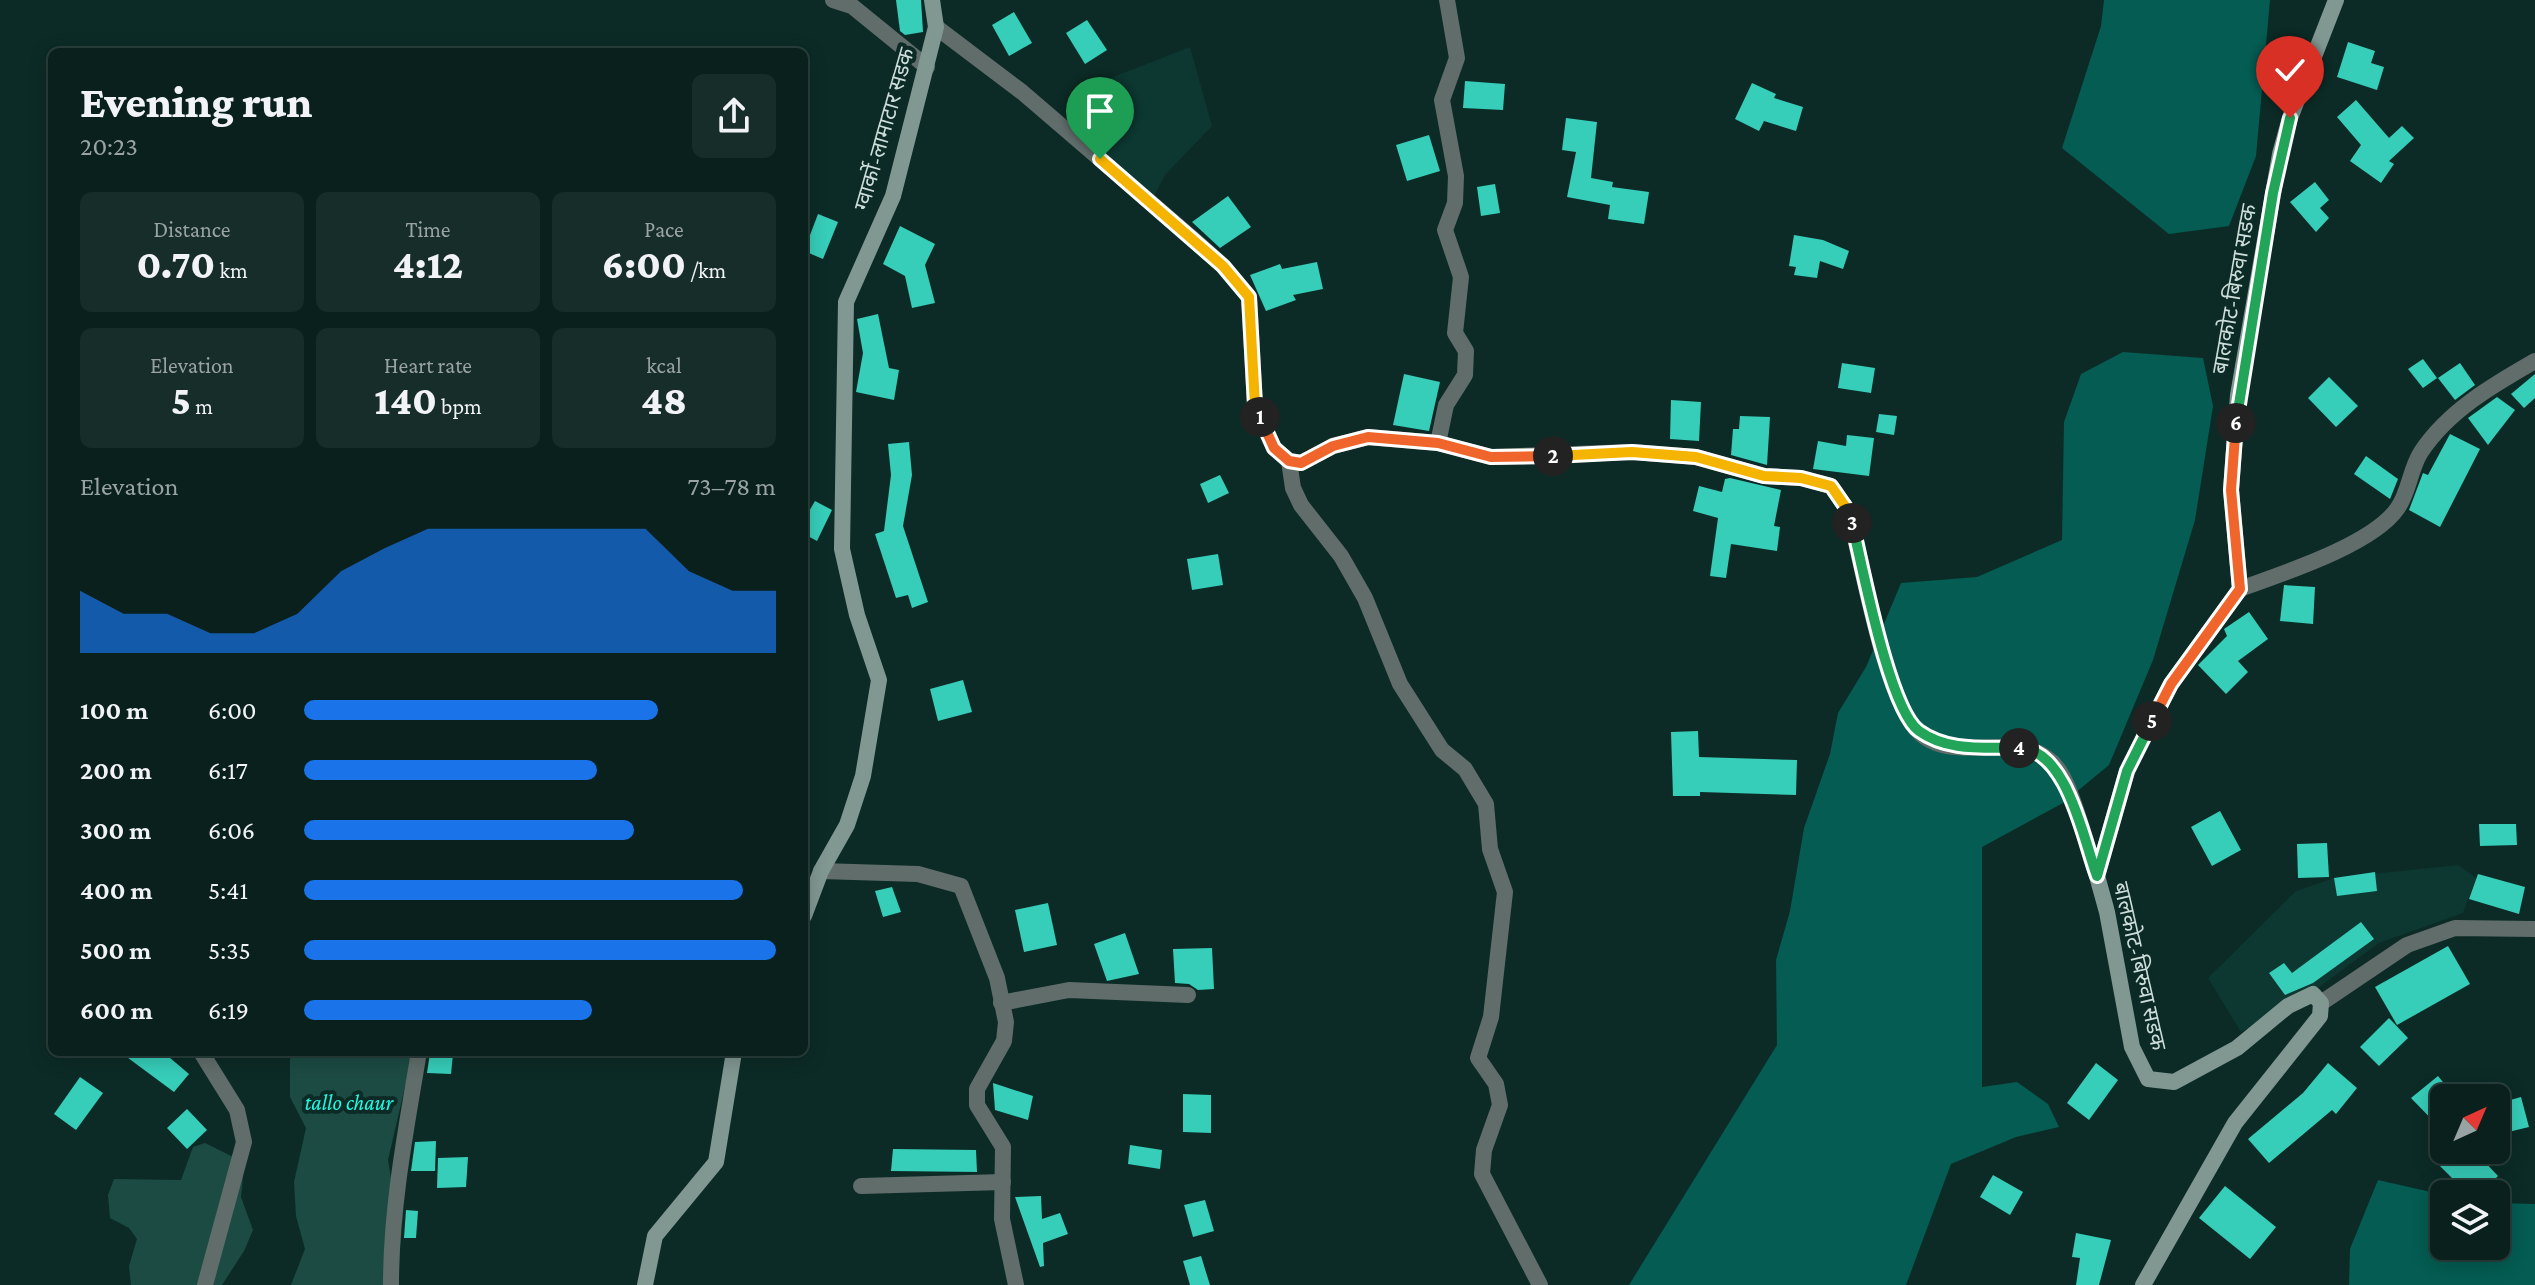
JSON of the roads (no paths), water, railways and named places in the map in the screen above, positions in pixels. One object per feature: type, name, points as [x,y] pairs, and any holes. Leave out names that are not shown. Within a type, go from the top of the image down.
[{"type":"main road","name":"ग्वार्को-लामाटार सडक","points":[[808,905],[821,871],[847,825],[863,776],[879,680],[857,615],[842,549],[846,302],[893,196],[936,27],[932,0]]},
{"type":"main road","name":"बालकोट-बिरुवा सडक","points":[[2321,1003],[2313,994],[2288,1006],[2237,1048],[2174,1082],[2148,1079],[2132,1047],[2107,912],[2097,876],[2127,771],[2171,684],[2240,589],[2231,490],[2238,395],[2280,154],[2290,118],[2336,0]]},
{"type":"main road","points":[[2143,1285],[2235,1123],[2320,1016],[2321,1003]]},
{"type":"main road","points":[[645,1285],[655,1236],[716,1162],[733,1056]]},
{"type":"street","points":[[833,0],[852,6],[927,67]]},
{"type":"street","points":[[1438,443],[1446,405],[1465,375],[1466,351],[1455,333],[1461,277],[1445,230],[1455,203],[1456,176],[1442,100],[1457,58],[1447,0]]},
{"type":"street","points":[[936,27],[1022,92],[1223,266],[1241,287],[1249,297],[1255,405],[1274,448],[1289,461],[1301,463],[1333,446],[1368,437],[1438,443],[1491,457],[1632,452],[1696,457],[1764,476],[1801,478],[1831,486],[1849,512],[1897,700],[1917,730],[1950,747],[2032,748],[2060,771],[2097,876]]},
{"type":"street","points":[[2240,589],[2326,557],[2383,522],[2398,509],[2419,454],[2443,423],[2493,385],[2535,361]]},
{"type":"street","points":[[1289,461],[1293,488],[1301,505],[1341,556],[1365,598],[1400,684],[1442,750],[1465,769],[1486,804],[1490,849],[1505,892],[1491,1017],[1478,1058],[1496,1084],[1500,1105],[1484,1150],[1482,1174],[1540,1285]]},
{"type":"street","points":[[821,871],[918,874],[961,886],[997,978],[1006,1022],[1004,1041],[977,1089],[977,1105],[1003,1147],[1002,1219],[1016,1285]]},
{"type":"street","points":[[2321,1003],[2407,945],[2443,932],[2455,928],[2535,929]]},
{"type":"street","points":[[1001,1003],[1069,990],[1188,995]]},
{"type":"street","points":[[203,1056],[237,1110],[244,1142],[205,1285]]},
{"type":"street","points":[[391,1285],[403,1143],[418,1056]]},
{"type":"street","points":[[861,1186],[1003,1182]]},
{"type":"park label","name":"tallo chaur","points":[[349,1102]]}]
